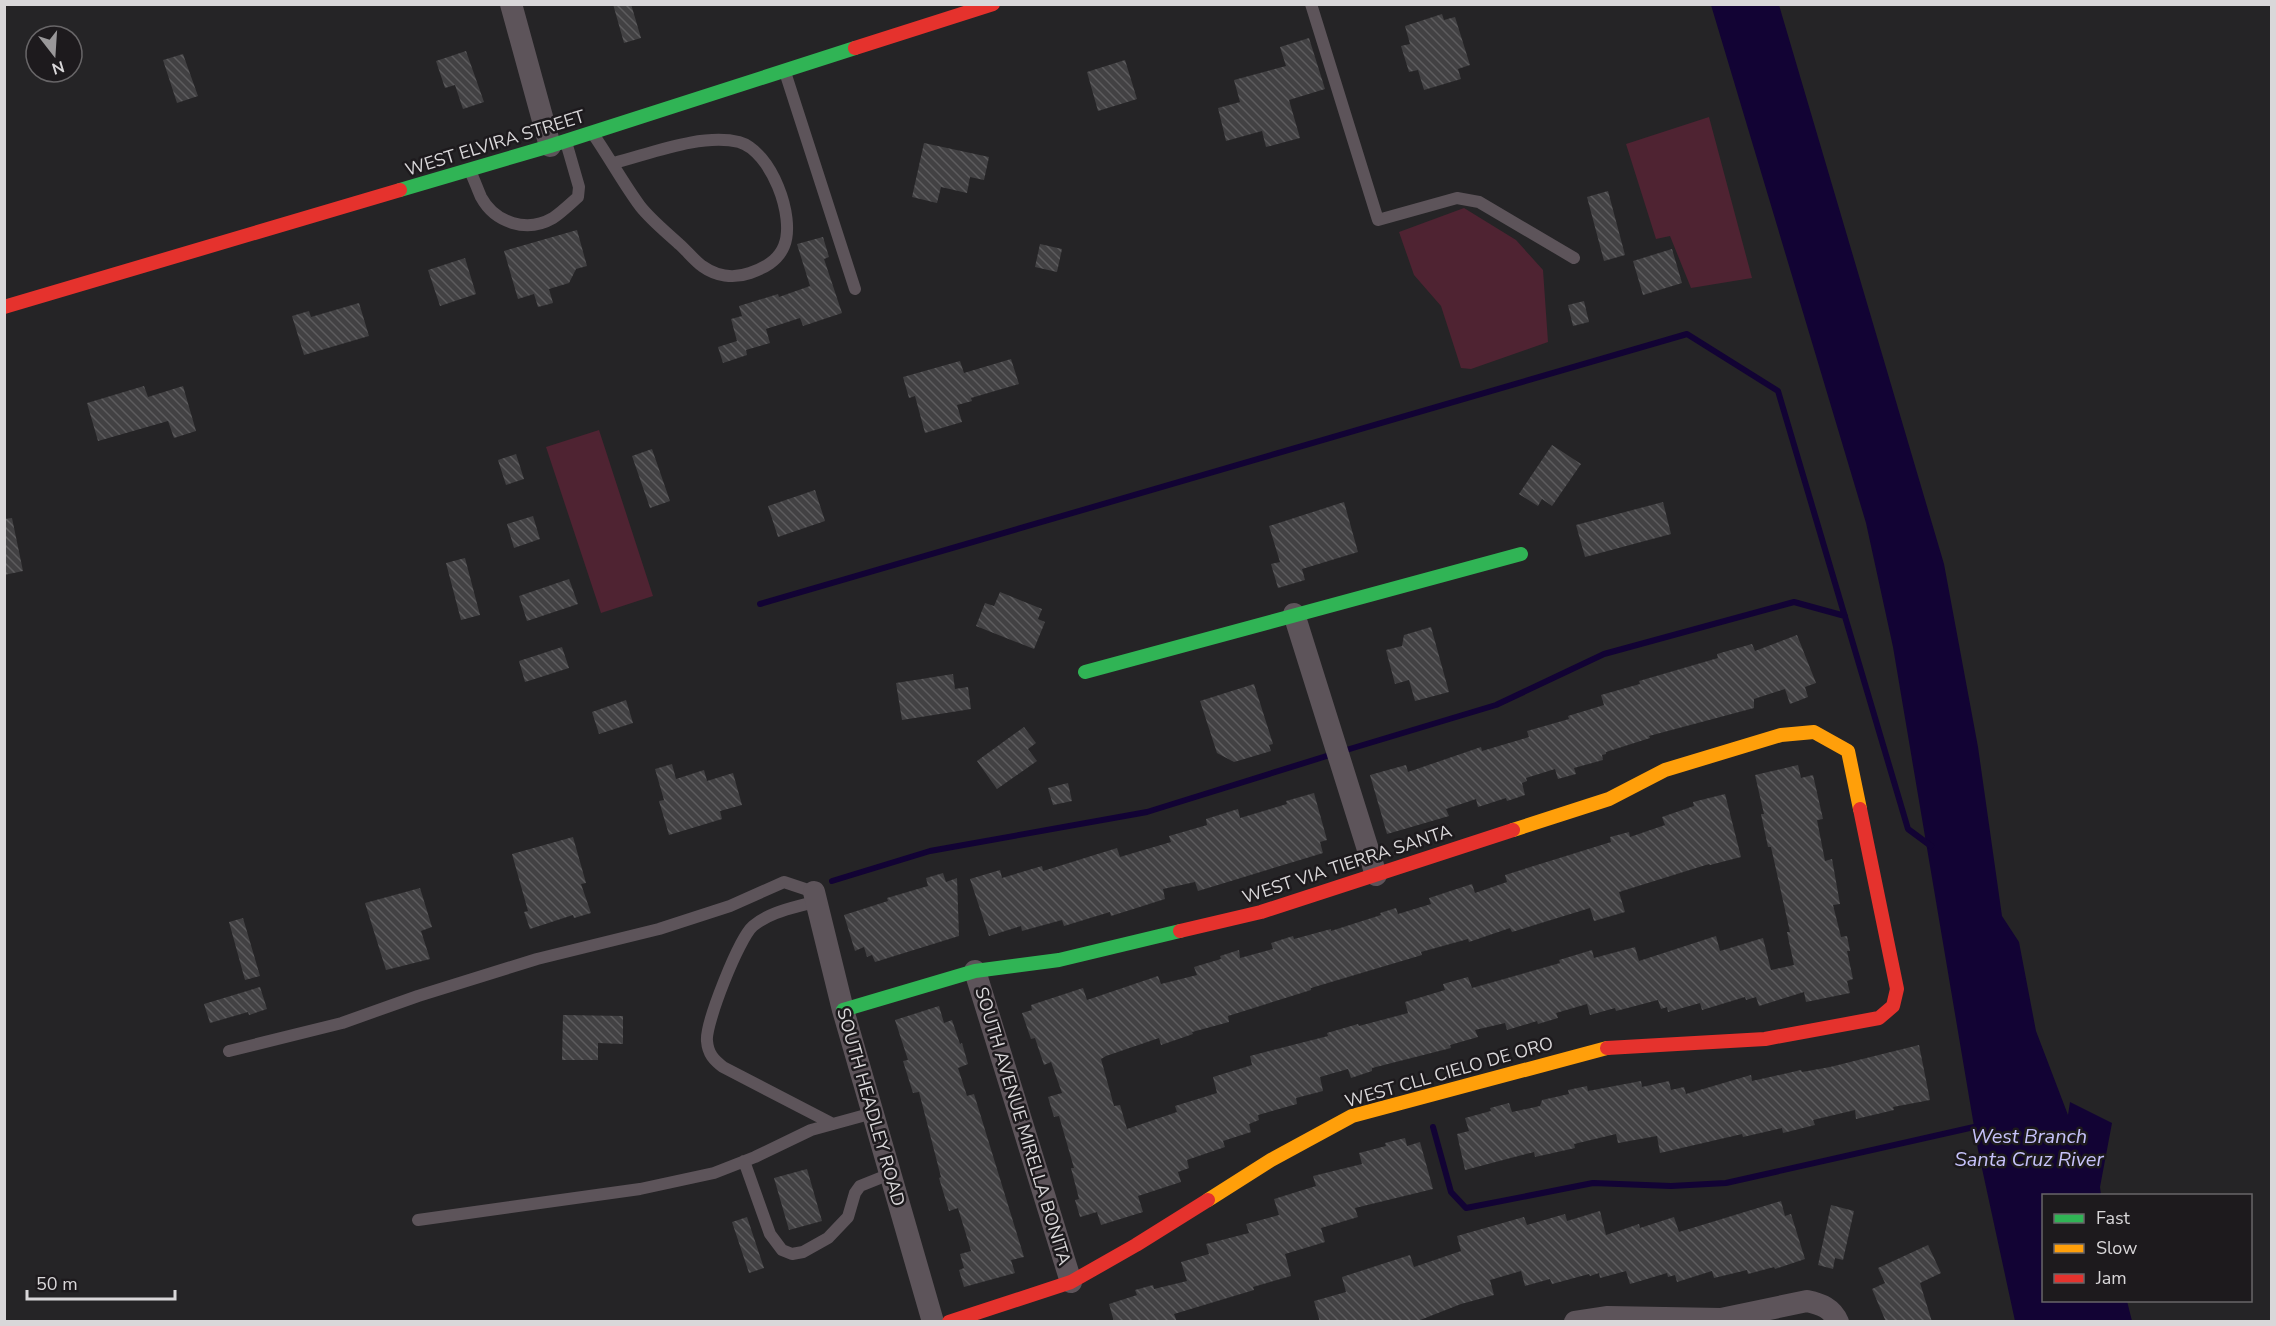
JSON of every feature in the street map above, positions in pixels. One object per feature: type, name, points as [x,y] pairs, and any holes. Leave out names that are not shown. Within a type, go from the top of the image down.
[{"type":"street","points":[[511,4],[558,144]]},
{"type":"street","name":"WEST ELVIRA STREET","points":[[4,307],[558,144],[993,4]]},
{"type":"street","points":[[1085,672],[1521,554]]},
{"type":"street","points":[[1294,614],[1376,874]]},
{"type":"street","name":"WEST VIA TIERRA SANTA","points":[[843,1010],[975,971],[1059,960],[1261,912],[1609,799],[1665,770],[1781,735],[1815,732],[1848,751],[1897,989],[1893,1006]]},
{"type":"street","name":"SOUTH HEADLEY ROAD","points":[[816,897],[843,1010],[933,1322]]},
{"type":"street","name":"SOUTH AVENUE MIRELLA BONITA","points":[[975,971],[1071,1282]]},
{"type":"street","name":"WEST CLL CIELO DE ORO","points":[[950,1322],[1071,1282],[1136,1245],[1271,1160],[1352,1116],[1602,1048],[1765,1039],[1879,1018],[1893,1006]]},
{"type":"street","points":[[1575,1322],[1609,1319],[1721,1319],[1807,1301],[1821,1304],[1834,1314],[1838,1322]]},
{"type":"lane","points":[[1311,4],[1378,220],[1457,198],[1479,202],[1574,258]]},
{"type":"lane","points":[[785,71],[855,289]]},
{"type":"lane","points":[[592,133],[642,208],[701,265],[718,274],[732,276],[747,274],[765,267],[778,257],[785,244],[787,226],[776,179],[766,162],[753,149],[738,142],[688,143],[614,163]]},
{"type":"lane","points":[[470,170],[482,198],[492,212],[506,221],[521,225],[537,225],[554,218],[578,197],[579,187],[558,144]]},
{"type":"lane","points":[[230,1051],[342,1023],[418,996],[537,959],[660,929],[730,906],[784,882],[816,897]]},
{"type":"lane","points":[[816,897],[770,914],[750,928],[733,958],[706,1040],[711,1057],[723,1067],[833,1124]]},
{"type":"lane","points":[[418,1220],[640,1190],[714,1173],[811,1130],[873,1113]]},
{"type":"lane","points":[[744,1161],[770,1234],[782,1250],[792,1254],[803,1252],[828,1238],[848,1217],[855,1193],[860,1186],[891,1174]]},
{"type":"shaded area","points":[[1709,117],[1752,278],[1691,288],[1670,236],[1656,239],[1626,144]]},
{"type":"shaded area","points":[[1464,208],[1516,240],[1543,270],[1548,342],[1471,369],[1461,368],[1441,306],[1414,275],[1399,232]]},
{"type":"shaded area","points":[[599,430],[653,596],[601,613],[546,447]]},
{"type":"water","name":"West Branch Santa Cruz River","points":[[1711,5],[1779,5],[1944,564],[1978,747],[2002,916],[2019,942],[2036,1031],[2068,1115],[2070,1102],[2112,1123],[2100,1187],[2101,1194],[2042,1194],[2042,1302],[2127,1302],[2132,1321],[2015,1321],[1978,1150],[1893,647],[1866,523]]},
{"type":"building","points":[[613,4],[631,4],[641,38],[624,43]]},
{"type":"building","points":[[1442,14],[1444,20],[1455,17],[1470,65],[1458,69],[1461,79],[1424,90],[1418,70],[1409,72],[1401,46],[1410,44],[1405,26]]},
{"type":"building","points":[[1309,38],[1325,89],[1289,100],[1300,138],[1266,147],[1262,131],[1226,141],[1218,108],[1240,102],[1234,80],[1286,66],[1280,47]]},
{"type":"building","points":[[466,51],[484,102],[463,109],[455,85],[445,88],[436,61]]},
{"type":"building","points":[[183,54],[198,96],[177,103],[163,60]]},
{"type":"building","points":[[1125,60],[1137,99],[1098,111],[1087,72]]},
{"type":"building","points":[[924,143],[989,157],[984,180],[970,177],[967,193],[941,187],[937,203],[912,197]]},
{"type":"building","points":[[1608,191],[1625,255],[1604,261],[1587,197]]},
{"type":"building","points":[[577,230],[587,266],[576,269],[569,283],[549,289],[553,303],[538,307],[534,294],[518,299],[504,251]]},
{"type":"building","points":[[823,237],[829,257],[824,259],[842,313],[803,326],[800,318],[766,329],[770,343],[746,350],[747,355],[723,363],[718,347],[737,341],[731,319],[742,316],[739,306],[778,294],[779,297],[810,286],[797,244]]},
{"type":"building","points":[[1040,244],[1062,249],[1057,272],[1035,267]]},
{"type":"building","points":[[1672,249],[1682,283],[1643,295],[1633,261]]},
{"type":"building","points":[[465,258],[476,294],[440,306],[428,270]]},
{"type":"building","points":[[1584,301],[1589,322],[1573,326],[1568,305]]},
{"type":"building","points":[[359,303],[369,336],[304,355],[292,316],[309,311],[311,317]]},
{"type":"building","points":[[1011,359],[1019,384],[971,398],[972,401],[957,405],[962,422],[925,433],[915,396],[909,398],[903,377],[960,361],[964,373]]},
{"type":"building","points":[[144,386],[148,397],[183,386],[196,431],[174,438],[168,421],[98,441],[87,403]]},
{"type":"building","points":[[1552,445],[1581,464],[1552,506],[1542,499],[1538,506],[1519,494]]},
{"type":"building","points":[[652,449],[670,501],[650,508],[632,456]]},
{"type":"building","points":[[516,454],[524,479],[506,485],[498,460]]},
{"type":"building","points":[[815,490],[825,521],[778,537],[768,506]]},
{"type":"building","points":[[1344,502],[1358,552],[1302,569],[1305,580],[1278,588],[1271,564],[1280,562],[1269,526]]},
{"type":"building","points":[[1663,502],[1671,534],[1585,557],[1576,525]]},
{"type":"building","points":[[533,516],[540,539],[514,548],[507,524]]},
{"type":"building","points":[[12,518],[23,571],[4,575],[4,519]]},
{"type":"building","points":[[465,558],[480,615],[461,620],[446,563]]},
{"type":"building","points":[[569,579],[578,604],[527,621],[519,596]]},
{"type":"building","points":[[1000,592],[1042,609],[1038,619],[1045,622],[1034,649],[976,626],[985,603],[994,606]]},
{"type":"building","points":[[1431,627],[1449,692],[1415,701],[1409,680],[1395,684],[1386,650],[1402,646],[1404,635]]},
{"type":"building","points":[[1797,635],[1816,683],[1805,687],[1808,697],[1790,704],[1785,689],[1754,699],[1754,708],[1649,736],[1650,738],[1606,752],[1602,755],[1603,760],[1574,768],[1576,774],[1558,779],[1555,769],[1526,778],[1527,781],[1522,783],[1525,795],[1478,807],[1476,799],[1446,809],[1449,816],[1387,834],[1370,775],[1406,765],[1408,772],[1481,747],[1482,751],[1529,737],[1527,731],[1569,719],[1568,716],[1604,705],[1601,695],[1640,684],[1639,681],[1718,658],[1717,654],[1752,644],[1755,651]]},
{"type":"building","points":[[562,647],[569,668],[525,682],[519,661]]},
{"type":"building","points":[[953,674],[955,689],[968,687],[971,709],[902,720],[896,683]]},
{"type":"building","points":[[1254,684],[1273,744],[1269,745],[1271,751],[1234,762],[1217,753],[1200,701]]},
{"type":"building","points":[[626,700],[633,723],[599,734],[592,712]]},
{"type":"building","points":[[1024,727],[1036,743],[1028,749],[1037,761],[997,789],[977,761]]},
{"type":"building","points":[[672,764],[676,779],[704,770],[707,781],[733,773],[742,805],[720,811],[722,819],[669,835],[659,801],[664,800],[655,769]]},
{"type":"building","points":[[1798,765],[1801,778],[1813,775],[1823,819],[1817,820],[1825,861],[1832,859],[1840,904],[1833,905],[1841,937],[1847,936],[1850,951],[1847,951],[1853,979],[1847,981],[1850,993],[1806,1002],[1804,992],[1759,1006],[1756,997],[1746,1000],[1745,997],[1702,1010],[1700,1003],[1668,1012],[1667,1007],[1661,1009],[1658,1000],[1590,1015],[1587,1004],[1556,1013],[1558,1018],[1538,1024],[1537,1021],[1507,1030],[1505,1023],[1475,1030],[1478,1037],[1450,1045],[1451,1048],[1372,1068],[1372,1071],[1351,1078],[1348,1069],[1320,1077],[1323,1091],[1296,1098],[1297,1104],[1258,1115],[1259,1120],[1249,1124],[1251,1132],[1223,1141],[1225,1147],[1187,1160],[1189,1168],[1178,1172],[1181,1182],[1138,1196],[1143,1212],[1101,1225],[1097,1212],[1080,1217],[1075,1200],[1079,1199],[1071,1168],[1074,1168],[1059,1116],[1054,1117],[1048,1097],[1062,1093],[1051,1062],[1044,1065],[1035,1038],[1031,1039],[1022,1013],[1032,1010],[1031,1005],[1083,988],[1087,1000],[1158,976],[1161,984],[1197,975],[1194,967],[1221,959],[1220,956],[1239,950],[1240,958],[1273,949],[1271,943],[1293,936],[1294,939],[1331,929],[1331,931],[1396,908],[1398,914],[1431,904],[1429,898],[1472,884],[1475,893],[1507,882],[1505,875],[1611,842],[1610,837],[1629,832],[1630,837],[1665,825],[1662,817],[1694,806],[1693,802],[1725,794],[1741,857],[1709,864],[1619,892],[1625,912],[1594,921],[1590,908],[1512,932],[1510,928],[1469,942],[1468,939],[1421,952],[1422,955],[1311,988],[1311,990],[1228,1016],[1229,1022],[1192,1032],[1193,1034],[1161,1045],[1159,1038],[1106,1056],[1101,1059],[1114,1106],[1120,1105],[1127,1129],[1177,1112],[1175,1106],[1217,1093],[1213,1077],[1252,1065],[1250,1056],[1328,1036],[1327,1033],[1358,1024],[1359,1026],[1408,1013],[1405,1002],[1445,990],[1443,984],[1468,977],[1472,988],[1560,963],[1559,960],[1592,950],[1594,958],[1635,947],[1639,961],[1716,936],[1720,951],[1763,938],[1771,970],[1794,965],[1787,932],[1790,932],[1771,847],[1768,847],[1761,814],[1764,814],[1755,775]]},
{"type":"building","points":[[1068,783],[1072,801],[1053,805],[1048,788]]},
{"type":"building","points":[[1314,793],[1327,840],[1320,842],[1323,853],[1198,891],[1195,882],[1163,889],[1165,899],[1111,916],[1110,912],[1064,926],[1062,920],[1022,931],[1021,926],[989,936],[970,879],[1000,870],[1002,878],[1042,866],[1043,871],[1117,848],[1120,857],[1171,842],[1169,836],[1207,825],[1206,819],[1238,809],[1240,818]]},
{"type":"building","points":[[573,837],[586,883],[581,884],[591,913],[574,918],[573,915],[530,929],[524,912],[528,911],[512,854]]},
{"type":"building","points":[[943,873],[946,882],[957,878],[959,936],[875,962],[872,955],[867,957],[864,947],[855,951],[844,915],[888,901],[887,898],[928,886],[926,878]]},
{"type":"building","points":[[420,888],[432,927],[421,931],[430,959],[386,970],[365,903]]},
{"type":"building","points":[[243,918],[260,976],[245,980],[229,922]]},
{"type":"building","points":[[260,987],[267,1009],[210,1023],[204,1004]]},
{"type":"building","points":[[939,1006],[944,1023],[952,1020],[960,1044],[962,1043],[968,1064],[958,1068],[967,1096],[974,1094],[1024,1257],[1011,1260],[1015,1273],[964,1287],[959,1270],[964,1268],[960,1254],[971,1251],[958,1208],[949,1211],[919,1092],[913,1093],[903,1061],[908,1060],[895,1020]]},
{"type":"building","points":[[563,1015],[623,1016],[623,1044],[598,1043],[598,1060],[562,1060]]},
{"type":"building","points":[[1919,1045],[1930,1100],[1893,1107],[1894,1110],[1856,1119],[1855,1110],[1813,1120],[1815,1125],[1783,1133],[1782,1128],[1743,1137],[1742,1134],[1660,1153],[1657,1136],[1618,1143],[1616,1134],[1574,1144],[1575,1148],[1535,1157],[1534,1152],[1465,1170],[1457,1134],[1469,1131],[1465,1118],[1491,1111],[1490,1108],[1509,1103],[1512,1112],[1540,1106],[1542,1100],[1569,1094],[1568,1090],[1587,1086],[1588,1091],[1641,1081],[1642,1087],[1669,1081],[1671,1090],[1684,1087],[1686,1094],[1751,1075],[1752,1081],[1801,1070],[1802,1072],[1830,1067]]},
{"type":"building","points":[[1405,1138],[1407,1146],[1420,1142],[1433,1189],[1355,1208],[1358,1217],[1321,1228],[1325,1242],[1285,1254],[1291,1276],[1253,1287],[1254,1290],[1174,1314],[1177,1322],[1114,1322],[1109,1304],[1137,1295],[1135,1290],[1153,1285],[1154,1289],[1187,1281],[1181,1262],[1209,1254],[1206,1244],[1249,1233],[1246,1224],[1279,1215],[1274,1199],[1316,1186],[1313,1176],[1362,1164],[1359,1153]]},
{"type":"building","points":[[807,1169],[822,1221],[789,1230],[774,1178]]},
{"type":"building","points":[[1781,1201],[1785,1216],[1791,1214],[1805,1259],[1775,1269],[1774,1267],[1748,1274],[1747,1270],[1714,1278],[1712,1271],[1677,1282],[1675,1275],[1668,1277],[1667,1273],[1630,1284],[1626,1271],[1600,1278],[1599,1273],[1590,1276],[1589,1274],[1552,1284],[1550,1279],[1525,1286],[1521,1271],[1490,1280],[1494,1295],[1461,1304],[1415,1322],[1320,1322],[1314,1301],[1346,1292],[1342,1277],[1410,1255],[1414,1267],[1461,1251],[1457,1236],[1524,1217],[1527,1225],[1565,1214],[1567,1221],[1600,1211],[1606,1235],[1639,1224],[1640,1228],[1674,1217],[1679,1232]]},
{"type":"building","points":[[1831,1205],[1854,1211],[1843,1260],[1835,1258],[1833,1269],[1818,1265]]},
{"type":"building","points":[[747,1217],[764,1268],[749,1273],[732,1222]]},
{"type":"building","points":[[1928,1245],[1941,1273],[1920,1283],[1932,1322],[1886,1322],[1872,1289],[1885,1283],[1878,1268]]},
{"type":"waterway","points":[[760,604],[1687,334],[1778,391],[1908,829],[1931,846]]},
{"type":"waterway","points":[[1343,751],[1496,705],[1604,654],[1794,602],[1845,616]]},
{"type":"waterway","points":[[832,881],[930,851],[1147,812],[1333,754]]},
{"type":"waterway","points":[[1433,1127],[1451,1192],[1466,1208],[1593,1183],[1671,1186],[1726,1183],[1974,1127],[1979,1128]]},
{"type":"traffic: fast","points":[[400,190],[550,146],[855,48]]},
{"type":"traffic: fast","points":[[1085,672],[1521,554]]},
{"type":"traffic: fast","points":[[843,1010],[975,971],[1059,960],[1180,931]]},
{"type":"traffic: slow","points":[[1513,830],[1609,799],[1665,770],[1781,735],[1814,732],[1848,751],[1860,809]]},
{"type":"traffic: slow","points":[[1208,1200],[1271,1160],[1352,1116],[1607,1048]]},
{"type":"traffic: jam","points":[[855,48],[993,4]]},
{"type":"traffic: jam","points":[[4,307],[400,190]]},
{"type":"traffic: jam","points":[[1607,1048],[1765,1039],[1879,1018],[1893,1006],[1897,989],[1860,809]]},
{"type":"traffic: jam","points":[[1180,931],[1261,912],[1513,830]]},
{"type":"traffic: jam","points":[[949,1322],[1071,1282],[1208,1200]]}]
